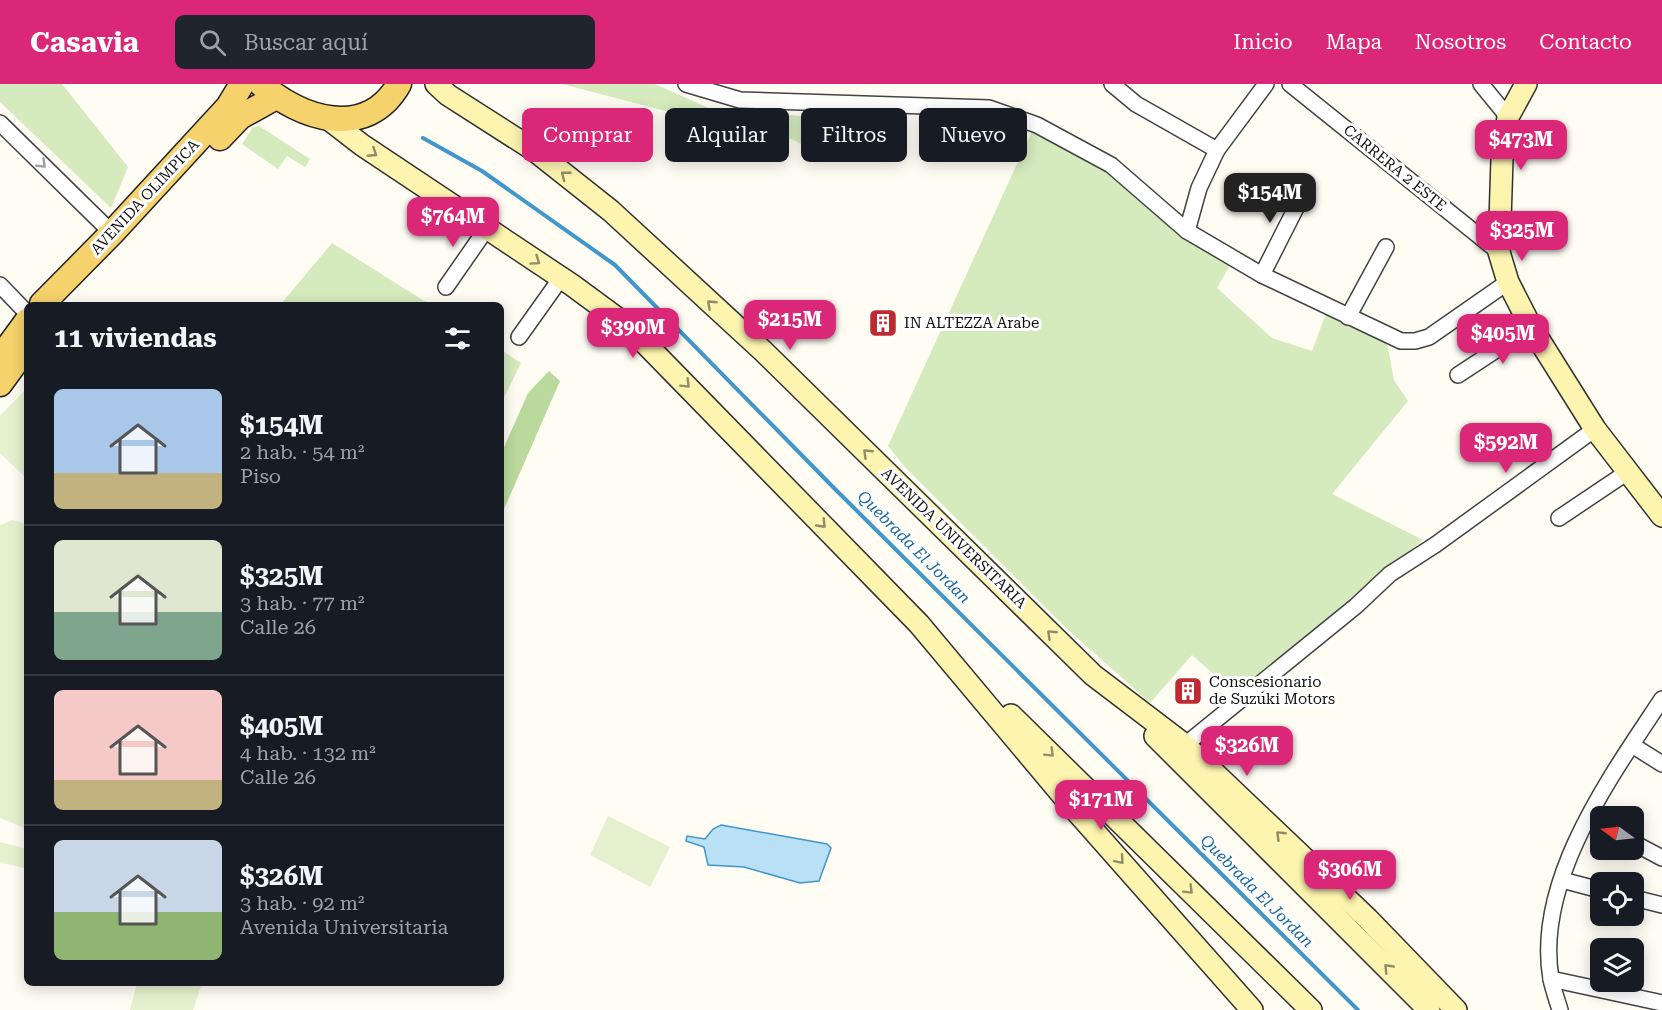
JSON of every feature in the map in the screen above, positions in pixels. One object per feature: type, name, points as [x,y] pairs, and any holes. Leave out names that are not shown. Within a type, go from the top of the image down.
[{"type":"main road","name":"AVENIDA OLIMPICA","points":[[44,302],[112,233],[228,107],[242,84]]},
{"type":"main road","points":[[268,90],[305,113],[327,118],[354,117],[376,110],[392,97],[399,84]]},
{"type":"main road","name":"AVENIDA UNIVERSITARIA","points":[[436,84],[448,95],[534,150],[611,211],[762,351],[1093,675],[1185,745],[1368,919],[1456,1010]]},
{"type":"main road","points":[[1526,84],[1508,117],[1499,203],[1499,252],[1508,282],[1531,327],[1595,429],[1662,516]]},
{"type":"main road","name":"AVENIDA OLIMPICA","points":[[67,302],[268,90]]},
{"type":"main road","points":[[327,118],[362,146],[561,278],[629,327],[919,624],[1311,1010]]},
{"type":"main road","points":[[0,357],[24,325]]},
{"type":"main road","points":[[0,384],[24,351]]},
{"type":"main road","points":[[919,624],[1069,803],[1252,1010]]},
{"type":"main road","points":[[1093,675],[1355,933],[1429,1010]]},
{"type":"street","points":[[686,84],[740,100],[989,108],[1037,125],[1111,165],[1187,231],[1262,275],[1401,341],[1415,341],[1429,337],[1508,282]]},
{"type":"street","points":[[1112,84],[1136,104],[1217,150]]},
{"type":"street","points":[[1187,231],[1199,188],[1217,150],[1266,84]]},
{"type":"street","name":"CARRERA 2 ESTE","points":[[1290,84],[1499,252]]},
{"type":"street","points":[[1481,84],[1508,117]]},
{"type":"street","points":[[0,123],[112,233]]},
{"type":"street","points":[[1262,275],[1306,188]]},
{"type":"street","points":[[446,287],[487,228]]},
{"type":"street","points":[[1348,317],[1386,247]]},
{"type":"street","points":[[519,337],[561,278]]},
{"type":"street","points":[[0,285],[24,310]]},
{"type":"street","points":[[1458,375],[1531,327]]},
{"type":"street","points":[[1185,745],[1356,606],[1390,574],[1435,545],[1595,429]]},
{"type":"street","points":[[1559,518],[1629,471]]},
{"type":"street","points":[[1602,806],[1632,745],[1662,699]]},
{"type":"street","points":[[1632,745],[1662,764]]},
{"type":"street","points":[[1560,1010],[1551,979],[1550,932],[1562,880],[1590,828]]},
{"type":"street","points":[[1644,848],[1662,858]]},
{"type":"street","points":[[1562,880],[1590,887]]},
{"type":"street","points":[[1644,900],[1662,905]]},
{"type":"street","points":[[1551,979],[1662,1003]]},
{"type":"green space","points":[[0,84],[62,84],[128,167],[111,208],[0,102]]},
{"type":"green space","points":[[562,84],[655,84],[708,108],[665,108],[665,111]]},
{"type":"green space","points":[[789,115],[801,116],[801,144],[789,138]]},
{"type":"green space","points":[[259,126],[310,159],[305,167],[287,156],[278,169],[242,144],[253,127]]},
{"type":"green space","points":[[1033,129],[1101,164],[1230,265],[1217,288],[1272,338],[1312,351],[1327,311],[1386,338],[1394,380],[1408,401],[1332,494],[1423,540],[1236,694],[1192,655],[1150,703],[1064,626],[904,466],[888,446],[1018,162],[1027,162],[1027,142]]},
{"type":"green space","points":[[332,243],[426,302],[283,302]]},
{"type":"green space","points":[[504,352],[521,363],[504,398]]},
{"type":"green space","points":[[549,371],[560,381],[504,509],[504,447],[528,393]]},
{"type":"green space","points":[[24,391],[24,476],[0,453],[0,416]]},
{"type":"green space","points":[[12,520],[24,523],[24,828],[0,818],[0,525]]},
{"type":"green space","points":[[608,816],[670,847],[650,887],[590,855]]},
{"type":"green space","points":[[0,842],[24,848],[24,868],[0,862]]},
{"type":"green space","points":[[136,986],[201,986],[193,1010],[130,1010]]},
{"type":"water","points":[[721,825],[827,844],[831,848],[819,881],[800,883],[744,867],[708,865],[704,847],[686,841],[687,836],[705,839],[713,829]]},
{"type":"waterway","name":"Quebrada El Jordan","points":[[423,138],[482,171],[615,265],[833,487],[1358,1010]]},
{"type":"place","name":"IN ALTEZZA Arabe","points":[[883,323]]},
{"type":"place","name":"Conscesionario de Suzuki Motors","points":[[1188,691]]}]
